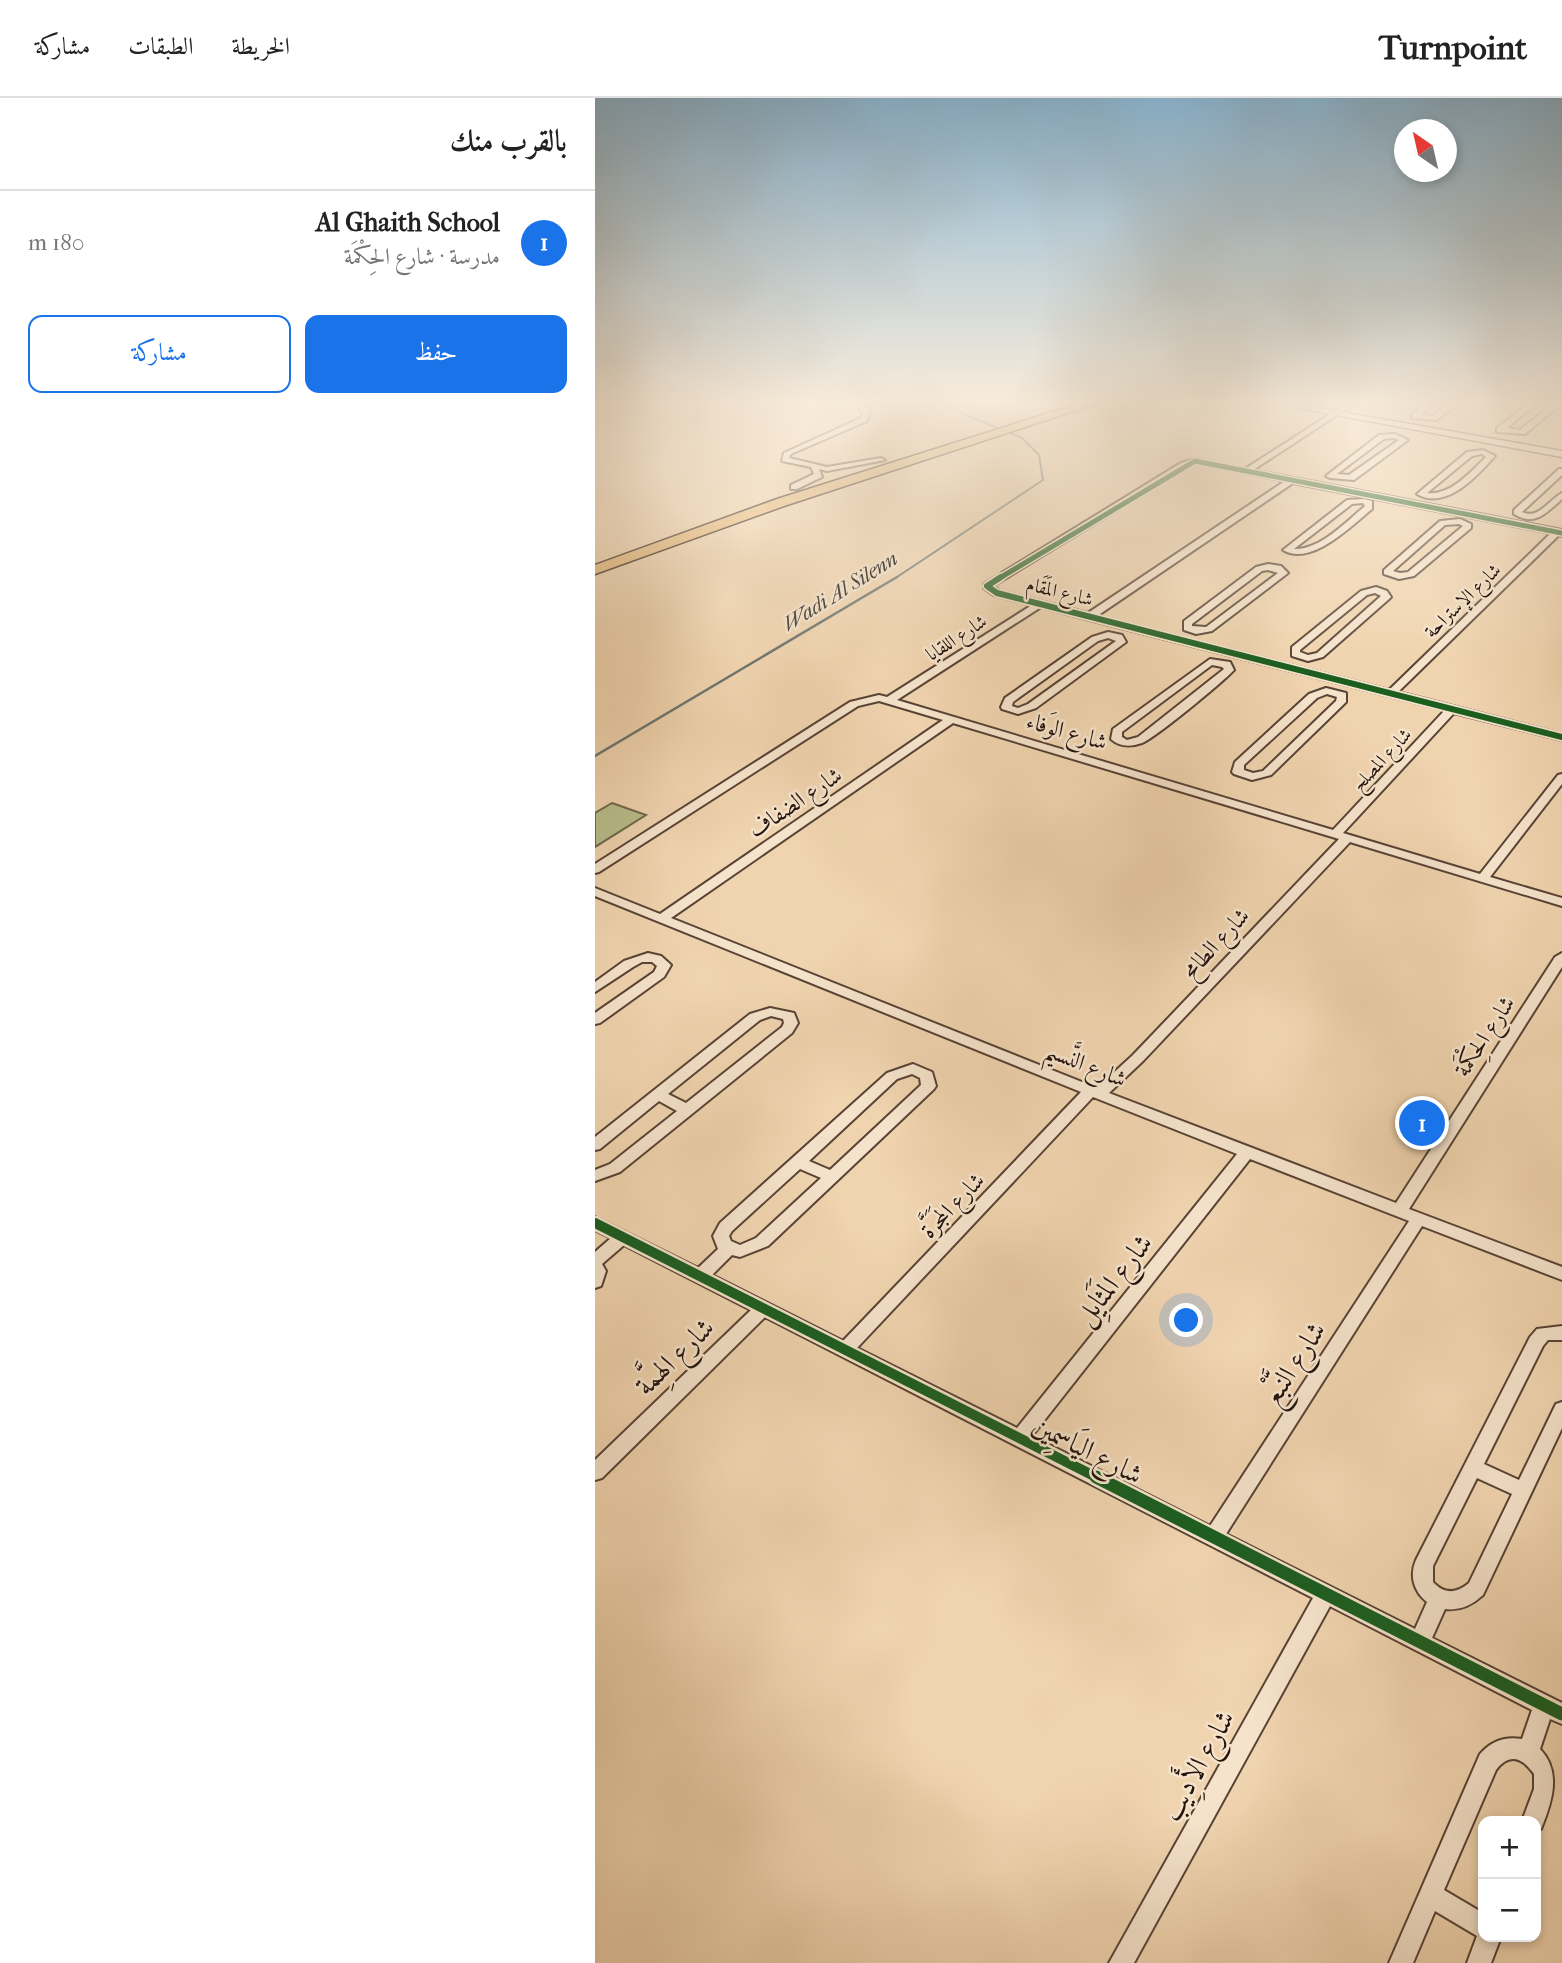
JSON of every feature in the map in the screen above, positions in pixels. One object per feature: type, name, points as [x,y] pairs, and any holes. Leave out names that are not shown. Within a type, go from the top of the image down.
[{"type":"main road","points":[[595,557],[797,487]]},
{"type":"main road","points":[[595,570],[826,487]]},
{"type":"street","name":"شارع المَقَام","points":[[1147,487],[988,584],[994,592],[1562,737]]},
{"type":"street","points":[[1089,617],[1281,487]]},
{"type":"street","name":"شارع المَقَام","points":[[1332,487],[1559,532]]},
{"type":"street","points":[[1428,487],[1421,493],[1428,497],[1441,497],[1453,487]]},
{"type":"street","points":[[1545,487],[1517,512],[1525,517],[1539,516],[1560,496]]},
{"type":"street","points":[[1537,494],[1560,496]]},
{"type":"street","points":[[1364,501],[1369,507],[1308,553],[1297,554],[1287,550],[1350,502],[1364,501],[1372,495]]},
{"type":"street","points":[[1419,504],[1428,497]]},
{"type":"street","points":[[1460,521],[1468,514]]},
{"type":"street","points":[[1517,524],[1525,517]]},
{"type":"street","points":[[1326,520],[1347,524]]},
{"type":"street","points":[[1460,521],[1468,526],[1411,575],[1388,573],[1387,569],[1423,540],[1445,522],[1460,521]]},
{"type":"street","name":"شارع الإستراحة","points":[[1391,693],[1559,532]]},
{"type":"street","points":[[1423,540],[1446,545]]},
{"type":"street","points":[[1180,640],[1192,630],[1209,629],[1283,574],[1283,570],[1262,568],[1185,624],[1192,630]]},
{"type":"street","points":[[1290,667],[1301,657],[1319,655],[1385,594],[1376,590],[1365,592],[1294,651],[1301,657]]},
{"type":"street","points":[[1217,600],[1240,606]]},
{"type":"street","name":"شارع اللقايا","points":[[890,700],[1040,604]]},
{"type":"street","name":"شارع المَقَام","points":[[1116,636],[1127,626]]},
{"type":"street","points":[[1324,626],[1347,631]]},
{"type":"street","name":"شارع المَقَام","points":[[1101,636],[1116,636],[1121,639],[1119,644],[1029,708],[1014,710],[1006,707],[1007,701],[1063,662],[1101,636]]},
{"type":"street","points":[[1222,662],[1228,666],[1227,672],[1141,740],[1130,743],[1116,739],[1115,733],[1203,664],[1222,662],[1233,653]]},
{"type":"street","points":[[1063,662],[1086,668]]},
{"type":"street","points":[[1335,692],[1342,699],[1264,774],[1252,777],[1238,772],[1238,764],[1318,692],[1335,692],[1346,681]]},
{"type":"street","points":[[1169,691],[1194,698]]},
{"type":"street","name":"شارع الوَفاء","points":[[595,869],[854,704],[874,698],[890,700],[1562,902]]},
{"type":"street","name":"شارع المصلح","points":[[1342,835],[1452,709]]},
{"type":"street","name":"شارع الضفاف","points":[[662,918],[952,719]]},
{"type":"street","points":[[1286,721],[1313,728]]},
{"type":"street","points":[[1483,878],[1562,777]]},
{"type":"street","name":"شارع الطامح","points":[[1100,1093],[1138,1058],[1326,859],[1342,835]]},
{"type":"street","name":"شارع النَّسيم","points":[[595,892],[1562,1274]]},
{"type":"street","name":"شارع الحِكْمَة","points":[[1400,1210],[1562,957]]},
{"type":"street","points":[[595,988],[640,959],[656,958],[664,965],[659,974],[595,1020]]},
{"type":"street","points":[[595,1144],[760,1015],[776,1011],[789,1016],[791,1023],[787,1030],[615,1168],[595,1176]]},
{"type":"street","points":[[913,1069],[927,1075],[930,1082],[927,1089],[832,1177],[762,1242],[746,1250],[729,1248],[721,1236],[726,1227],[896,1073],[913,1069]]},
{"type":"street","name":"شارع المَجَرَّة","points":[[845,1350],[1100,1093]]},
{"type":"street","points":[[657,1095],[688,1110]]},
{"type":"street","name":"شارع المَثَايِل","points":[[1019,1439],[1248,1151]]},
{"type":"street","points":[[798,1162],[832,1177]]},
{"type":"street","name":"شارع النَّبْع","points":[[1213,1538],[1419,1218]]},
{"type":"street","name":"شارع اليَاسمِين","points":[[595,1223],[1553,1710],[1528,1753]]},
{"type":"street","points":[[595,1282],[598,1272],[595,1264],[622,1237]]},
{"type":"street","points":[[699,1277],[729,1248]]},
{"type":"street","name":"شارع الهِمَّة","points":[[595,1472],[762,1309]]},
{"type":"street","points":[[1562,1333],[1543,1334],[1536,1342],[1421,1573],[1425,1588],[1439,1599],[1454,1602],[1472,1594],[1562,1409]]},
{"type":"street","points":[[1473,1467],[1523,1491]]},
{"type":"street","name":"شارع الأَدِيب","points":[[1121,1963],[1325,1595]]},
{"type":"street","points":[[1420,1642],[1439,1599]]},
{"type":"street","points":[[1401,1963],[1492,1756],[1505,1748],[1528,1753],[1542,1767],[1546,1783],[1535,1816]]},
{"type":"street","points":[[1430,1895],[1478,1923]]},
{"type":"street","points":[[1479,1963],[1487,1942]]},
{"type":"green space","points":[[612,803],[646,815],[595,847],[595,813]]},
{"type":"waterway","name":"Wadi Al Silenn","points":[[894,579],[1032,487]]},
{"type":"waterway","name":"Wadi Al Silenn","points":[[595,756],[897,577]]},
{"type":"cycle path","points":[[1148,487],[987,586],[997,593],[1562,737]]},
{"type":"cycle path","points":[[1328,487],[1562,533]]},
{"type":"cycle path","points":[[595,1223],[1562,1714]]},
{"type":"place","name":"Al Ghaith School","points":[[1422,1123]]}]
